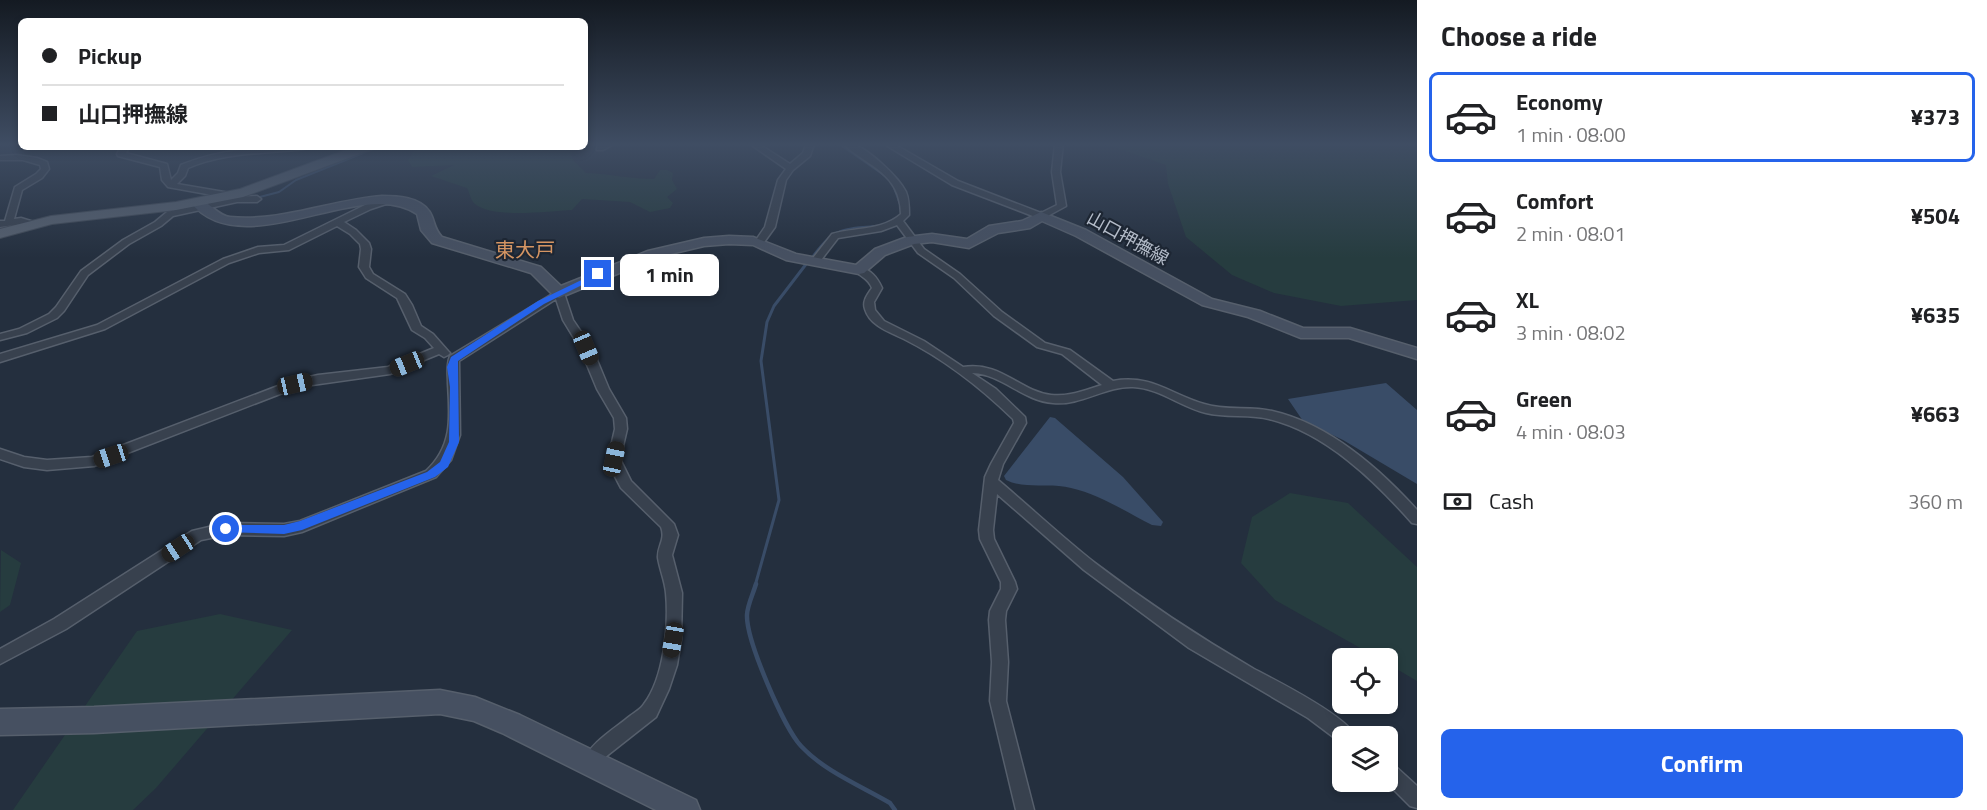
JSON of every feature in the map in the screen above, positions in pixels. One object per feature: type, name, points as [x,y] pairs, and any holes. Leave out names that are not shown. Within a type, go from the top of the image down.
[{"type":"main road","points":[[0,234],[31,224],[62,218],[201,205],[275,182]]},
{"type":"main road","points":[[201,205],[221,219],[240,221],[301,216],[361,201],[409,203],[420,208],[428,230],[437,240],[536,270],[559,293],[633,260],[701,243],[759,243],[783,254],[859,270],[876,255],[912,240],[932,238],[969,244],[994,229],[1025,225],[1041,216]]},
{"type":"main road","name":"山口押撫線","points":[[1041,216],[1082,233],[1207,302],[1254,314],[1301,333],[1350,333],[1417,354]]},
{"type":"main road","points":[[0,722],[94,720],[440,702],[475,709],[686,810]]},
{"type":"street","points":[[30,182],[18,189],[4,222],[31,224]]},
{"type":"street","points":[[168,182],[171,185],[230,196]]},
{"type":"street","points":[[171,185],[174,182]]},
{"type":"street","points":[[759,243],[770,227],[781,182]]},
{"type":"street","points":[[810,261],[835,236],[885,227],[899,222],[906,211],[896,182]]},
{"type":"street","points":[[953,182],[1041,216],[1062,206],[1058,182]]},
{"type":"street","points":[[0,337],[23,331],[53,316],[84,273],[126,242],[158,224],[170,214],[201,205],[237,199],[257,199]]},
{"type":"street","points":[[0,358],[101,327],[226,261],[258,250],[286,248],[368,207],[386,201]]},
{"type":"street","points":[[337,222],[353,232],[364,243],[366,249],[364,267],[369,276],[401,296],[416,328],[440,350],[454,359]]},
{"type":"street","points":[[899,222],[928,256],[957,276],[981,300],[1041,345],[1066,352],[1110,385]]},
{"type":"street","points":[[859,270],[869,274],[874,280],[876,288],[869,302],[870,309],[880,323],[920,343],[962,371],[992,392],[1019,417],[1020,423],[997,464],[992,482],[987,539],[1008,582],[1009,589],[998,611],[997,620],[1000,662],[998,701],[1026,810]]},
{"type":"street","points":[[0,657],[60,624],[197,535],[226,529],[284,530],[302,526],[431,474],[444,465],[454,442],[452,367],[454,359],[559,293],[568,320],[586,348],[603,389],[620,418],[621,429],[614,459],[617,467],[626,484],[667,524],[671,535],[665,555],[674,593],[673,640],[669,665],[661,690],[650,711],[598,752],[591,763]]},
{"type":"street","points":[[0,454],[40,466],[62,466],[94,461],[295,384],[390,370],[440,350]]},
{"type":"street","points":[[962,371],[971,368],[993,374],[1031,394],[1056,400],[1078,399],[1110,385],[1132,382],[1145,384],[1208,410],[1264,415],[1284,420],[1336,446],[1352,457],[1417,519]]},
{"type":"street","points":[[992,482],[1089,566],[1195,643],[1314,712],[1333,726]]},
{"type":"street","points":[[1398,781],[1417,799]]},
{"type":"green space","points":[[448,182],[673,182],[677,189],[667,197],[673,203],[670,208],[650,212],[630,202],[582,199],[572,210],[508,213],[483,209],[475,204],[467,188]]},
{"type":"green space","points":[[1168,182],[1417,182],[1417,300],[1341,306],[1274,293],[1232,275],[1186,237]]},
{"type":"green space","points":[[1290,493],[1348,503],[1417,567],[1417,681],[1398,670],[1398,648],[1360,648],[1275,600],[1241,563],[1252,517]]},
{"type":"green space","points":[[1,550],[21,563],[10,605],[0,612]]},
{"type":"green space","points":[[220,614],[292,630],[156,788],[133,810],[13,810],[137,631]]},
{"type":"water","points":[[1386,383],[1417,410],[1417,484],[1343,440],[1303,421],[1288,399]]},
{"type":"water","points":[[1050,417],[1055,418],[1123,477],[1163,522],[1161,526],[1152,525],[1102,499],[1081,491],[1063,486],[1022,485],[1006,480],[1004,476]]},
{"type":"waterway","points":[[256,198],[279,192],[293,182]]},
{"type":"waterway","points":[[893,185],[901,207]]},
{"type":"waterway","points":[[809,261],[825,242],[838,232],[878,226]]},
{"type":"waterway","points":[[755,586],[779,500],[761,361],[767,322],[774,306],[810,259]]},
{"type":"waterway","points":[[756,584],[747,611],[748,627],[767,683],[794,736],[810,755],[843,777],[890,803],[895,810]]},
{"type":"district","name":"東大戸","points":[[525,249]]},
{"type":"route","points":[[226,529],[284,530],[302,526],[431,474],[444,465],[454,442],[452,367],[454,359],[541,303],[598,274]]}]
